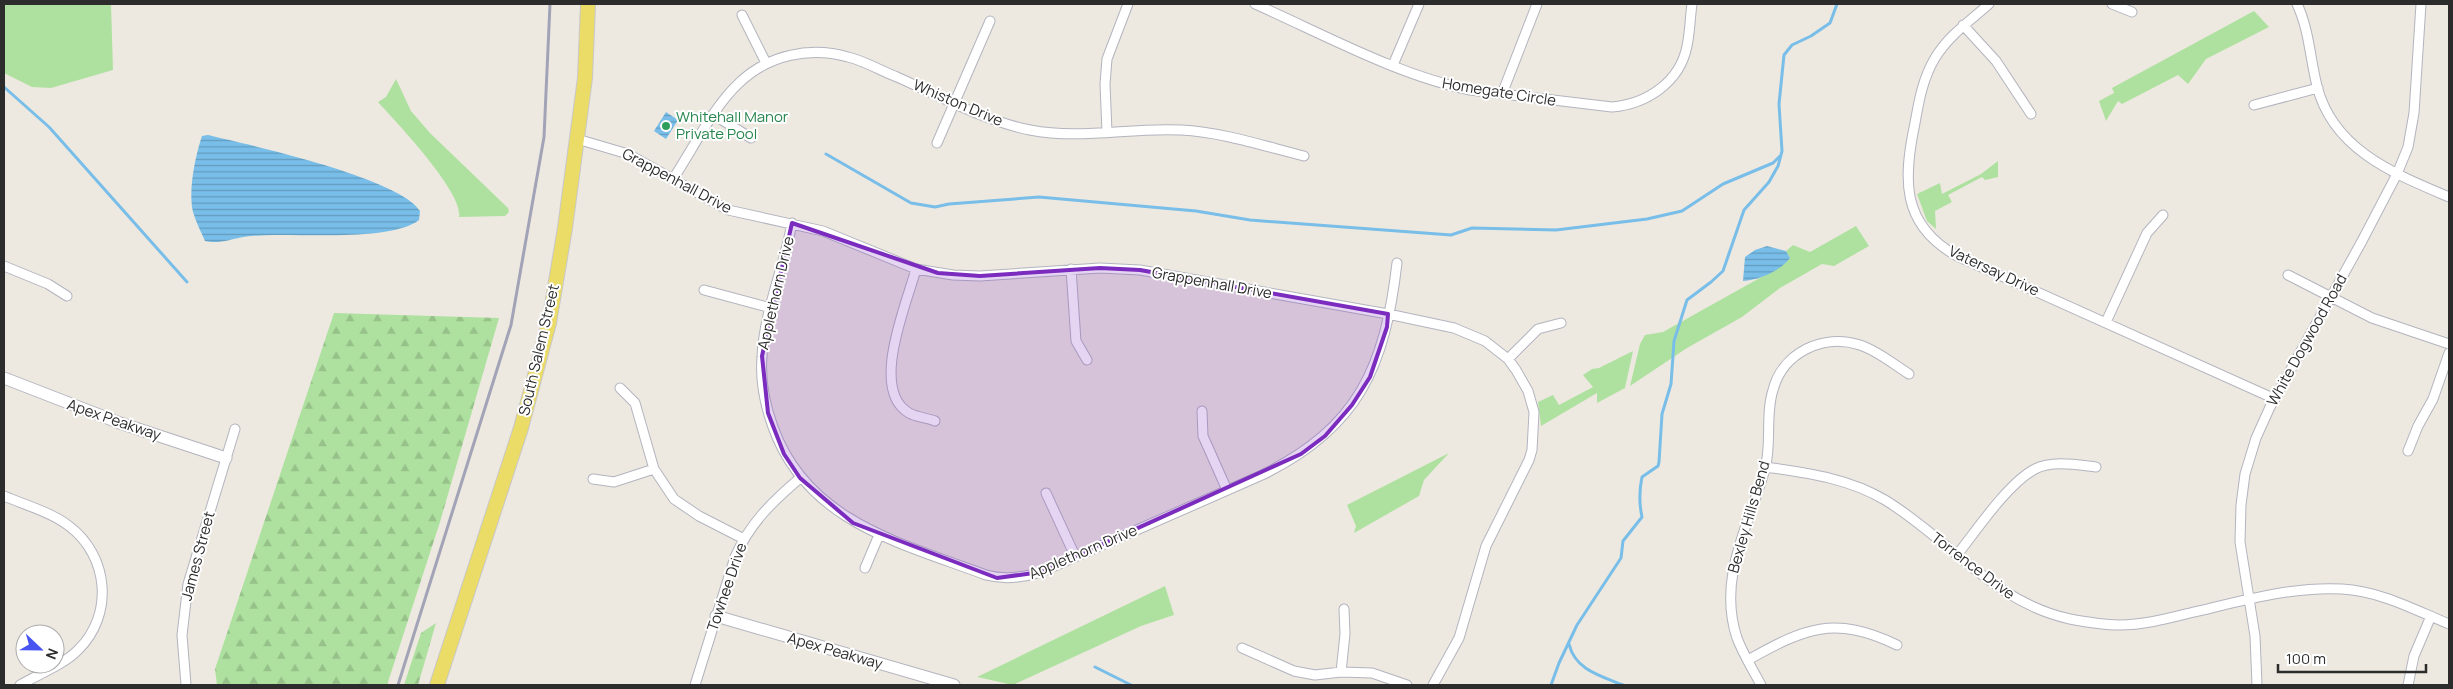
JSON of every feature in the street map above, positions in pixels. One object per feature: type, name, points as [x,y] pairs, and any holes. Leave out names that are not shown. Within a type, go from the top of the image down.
[{"type":"main road","name":"South Salem Street","points":[[437,685],[521,428],[549,323],[585,78],[588,4]]},
{"type":"main road","name":"Apex Peakway","points":[[4,378],[120,424],[226,458]]},
{"type":"main road","name":"Apex Peakway","points":[[716,616],[954,685]]},
{"type":"street","points":[[1107,132],[1104,84],[1107,59],[1128,4]]},
{"type":"street","name":"Homegate Circle","points":[[1255,4],[1393,65],[1446,85],[1502,94],[1612,107],[1624,106],[1642,100],[1664,86],[1678,68],[1687,46],[1692,4]]},
{"type":"street","points":[[1393,65],[1419,4]]},
{"type":"street","points":[[1502,94],[1537,4]]},
{"type":"street","name":"Vatersay Drive","points":[[1989,4],[1963,26],[1936,56],[1922,87],[1907,175],[1911,204],[1917,218],[1930,235],[1946,249],[2274,399]]},
{"type":"street","points":[[2112,4],[2132,12]]},
{"type":"street","points":[[2297,4],[2305,26],[2318,88],[2328,114],[2343,135],[2369,158],[2397,174],[2449,197]]},
{"type":"street","name":"White Dogwood Road","points":[[2258,685],[2258,664],[2250,600],[2240,542],[2242,490],[2250,456],[2274,399],[2397,174],[2408,147],[2414,113],[2421,4]]},
{"type":"street","points":[[742,15],[766,63]]},
{"type":"street","points":[[937,143],[990,20]]},
{"type":"street","points":[[1963,26],[1996,60],[2031,114]]},
{"type":"street","name":"Whiston Drive","points":[[673,180],[714,115],[739,83],[766,63],[797,54],[823,52],[850,57],[1000,122],[1032,130],[1071,134],[1156,130],[1197,132],[1304,156]]},
{"type":"street","points":[[2254,105],[2318,88]]},
{"type":"street","points":[[714,115],[751,138]]},
{"type":"street","name":"Grappenhall Drive","points":[[577,139],[628,154],[728,210],[823,231],[916,269],[953,275],[974,276],[1071,269],[1140,270],[1388,314],[1466,332],[1485,341],[1508,358],[1522,380],[1531,401],[1534,419],[1532,450],[1529,460],[1486,546],[1459,638],[1433,685]]},
{"type":"street","points":[[2106,322],[2147,233],[2163,215]]},
{"type":"street","name":"Applethorn Drive","points":[[792,223],[771,308],[762,356],[764,394],[775,434],[784,454],[800,478],[844,518],[879,535],[997,578],[1026,577],[1227,490],[1288,462],[1314,445],[1335,426],[1352,405],[1370,377],[1382,345],[1397,263]]},
{"type":"street","points":[[4,266],[48,284],[67,296]]},
{"type":"street","points":[[916,269],[892,355],[891,388],[902,407],[909,413],[935,421]]},
{"type":"street","points":[[1071,269],[1076,341],[1087,360]]},
{"type":"street","points":[[2288,275],[2372,318],[2449,344]]},
{"type":"street","points":[[704,290],[771,308]]},
{"type":"street","points":[[1508,358],[1538,329],[1561,322]]},
{"type":"street","name":"Bexley Hills Bend","points":[[1761,685],[1737,638],[1730,596],[1734,561],[1766,467],[1772,390],[1784,367],[1801,352],[1822,343],[1851,343],[1871,350],[1909,374]]},
{"type":"street","points":[[2408,451],[2418,426],[2433,400],[2449,353]]},
{"type":"street","points":[[620,388],[635,403],[654,468],[666,489],[685,507],[744,538]]},
{"type":"street","points":[[1202,411],[1203,436],[1227,490]]},
{"type":"street","name":"James Street","points":[[186,685],[182,646],[184,604],[192,567],[235,430]]},
{"type":"street","points":[[1956,555],[2012,488],[2035,469],[2058,465],[2096,467]]},
{"type":"street","name":"Torrence Drive","points":[[1766,467],[1822,475],[1861,488],[1886,501],[1990,582],[2022,603],[2051,614],[2094,623],[2119,625],[2146,623],[2250,600],[2308,590],[2344,589],[2378,596],[2449,624]]},
{"type":"street","points":[[593,479],[614,482],[654,468]]},
{"type":"street","name":"Towhee Drive","points":[[695,685],[716,616],[744,538],[761,514],[800,478]]},
{"type":"street","points":[[1046,493],[1075,556]]},
{"type":"street","points":[[4,496],[56,518],[79,534],[92,552],[102,582],[103,594],[99,613],[85,642],[68,658],[20,685]]},
{"type":"street","points":[[865,568],[879,535]]},
{"type":"street","points":[[1341,672],[1345,634],[1344,609]]},
{"type":"street","points":[[2408,685],[2414,656],[2431,616]]},
{"type":"street","points":[[1748,660],[1787,638],[1821,628],[1858,630],[1897,644]]},
{"type":"street","points":[[1242,648],[1294,671],[1315,675],[1341,672],[1382,675],[1407,685]]},
{"type":"highlighted area","points":[[792,223],[938,273],[980,276],[1100,268],[1140,270],[1388,314],[1387,327],[1370,377],[1352,405],[1325,436],[1301,454],[1041,572],[997,578],[853,523],[800,478],[784,454],[768,413],[762,356]]},
{"type":"green space","points":[[4,4],[111,4],[113,70],[51,88],[32,87],[4,73]]},
{"type":"green space","points":[[2254,11],[2269,27],[2206,59],[2188,84],[2178,75],[2122,104],[2118,101],[2106,121],[2099,101],[2114,93],[2112,88]]},
{"type":"green space","points":[[396,79],[411,111],[430,133],[508,208],[509,212],[505,216],[459,217],[458,206],[440,175],[378,102],[386,97]]},
{"type":"green space","points":[[1998,161],[1998,177],[1985,180],[1982,177],[1948,195],[1952,202],[1935,211],[1936,229],[1927,221],[1917,194],[1940,183],[1942,194],[1981,174]]},
{"type":"green space","points":[[1856,226],[1869,246],[1834,266],[1822,264],[1780,288],[1742,317],[1687,348],[1630,386],[1640,344],[1645,335],[1663,332],[1765,275],[1790,258],[1786,251],[1793,245],[1810,252]]},
{"type":"green space","points":[[334,313],[499,318],[440,522],[387,685],[217,685],[215,669]]},
{"type":"green space","points":[[1633,351],[1625,388],[1597,403],[1597,393],[1541,426],[1538,402],[1553,395],[1559,405],[1593,387],[1583,375],[1592,369],[1599,368]]},
{"type":"green space","points":[[1449,453],[1424,480],[1419,496],[1354,533],[1356,526],[1347,505]]},
{"type":"green space","points":[[1165,586],[1174,615],[1141,626],[1013,685],[977,677]]},
{"type":"green space","points":[[436,623],[418,685],[404,685],[421,633]]},
{"type":"water","name":"Whitehall Manor Private Pool","points":[[666,112],[678,120],[666,139],[654,131]]},
{"type":"water","points":[[208,135],[256,146],[355,175],[407,199],[420,211],[419,220],[405,227],[386,232],[339,235],[268,235],[216,242],[205,241],[193,212],[191,194],[199,144],[202,136]]},
{"type":"water","points":[[1767,246],[1786,251],[1790,258],[1781,267],[1769,274],[1743,281],[1745,257],[1755,250]]},
{"type":"waterway","points":[[1551,685],[1577,625],[1621,558],[1623,541],[1642,517],[1640,507],[1642,477],[1658,466],[1662,414],[1671,384],[1674,341],[1687,300],[1723,271],[1744,210],[1769,182],[1778,166],[1782,151],[1779,104],[1784,55],[1792,45],[1811,36],[1830,23],[1837,4]]},
{"type":"waterway","points":[[4,87],[49,127],[187,282]]},
{"type":"waterway","points":[[826,154],[911,203],[935,207],[949,204],[1039,197],[1196,211],[1250,220],[1451,235],[1472,228],[1556,230],[1647,219],[1682,211],[1723,184],[1773,163],[1780,156]]},
{"type":"waterway","points":[[1569,644],[1572,653],[1583,666],[1598,675],[1623,685]]},
{"type":"waterway","points":[[1095,667],[1131,685]]},
{"type":"railway","points":[[398,685],[511,325],[544,137],[550,4]]},
{"type":"place","name":"Whitehall Manor Private Pool","points":[[666,126]]}]
